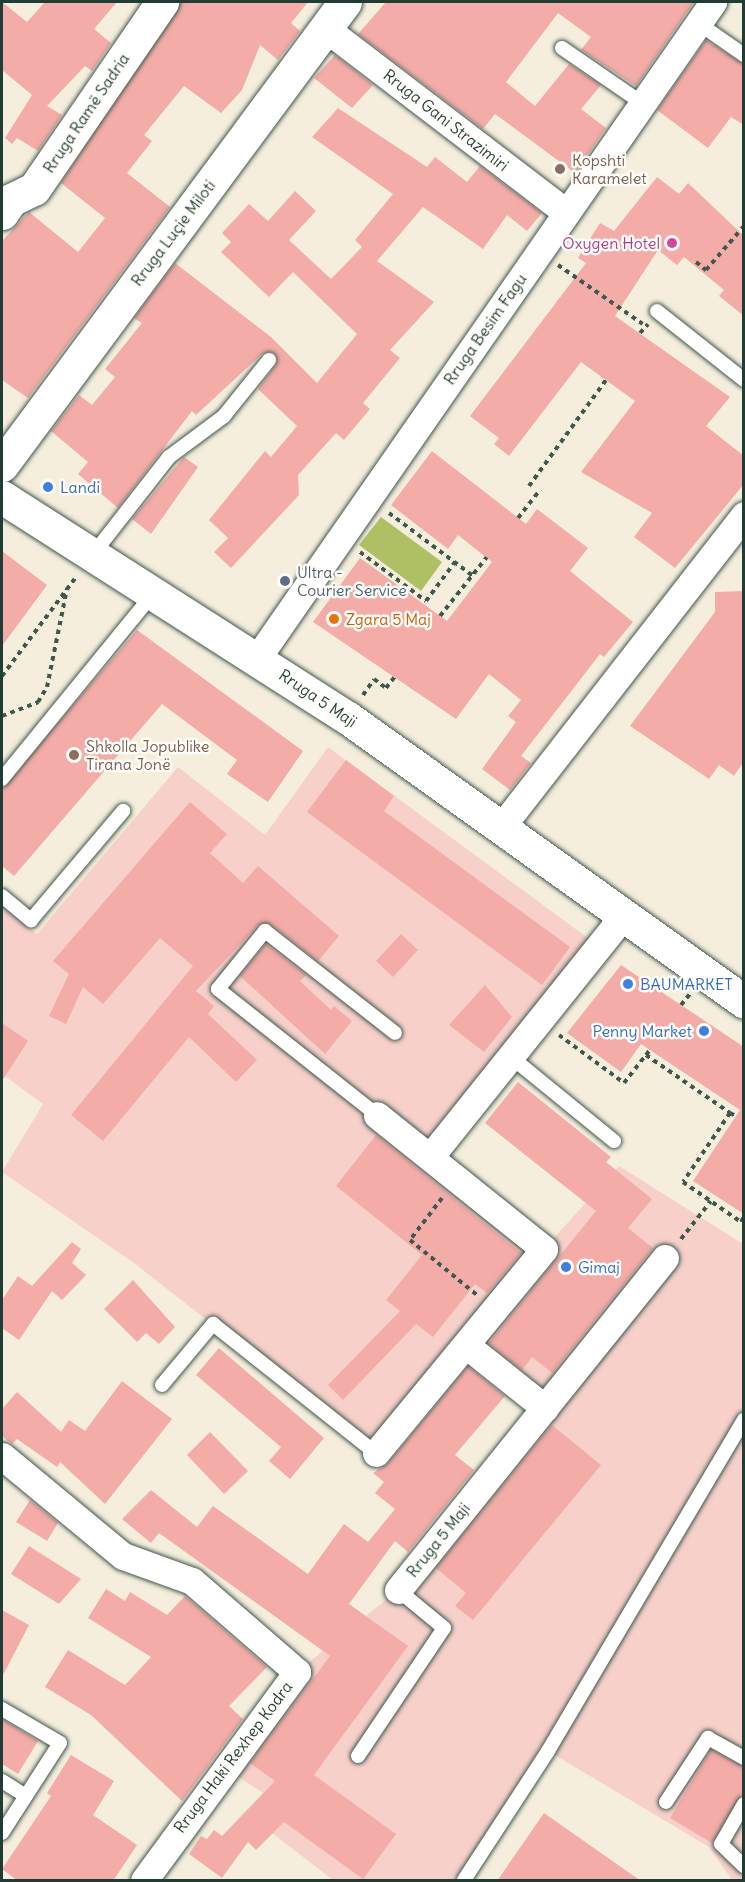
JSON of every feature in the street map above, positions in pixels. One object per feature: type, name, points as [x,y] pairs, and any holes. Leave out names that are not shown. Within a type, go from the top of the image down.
[{"type":"main road","name":"Rruga Ramë Sadria","points":[[2,213],[10,200],[34,189],[162,2]]},
{"type":"main road","name":"Rruga Luçie Miloti","points":[[2,465],[345,2]]},
{"type":"main road","name":"Rruga 5 Maji","points":[[2,497],[258,657],[502,826],[744,1001]]},
{"type":"street","name":"Rruga Besim Fagu","points":[[258,657],[706,12]]},
{"type":"street","name":"Rruga Gani Strazimiri","points":[[325,27],[566,212]]},
{"type":"street","points":[[502,826],[744,515]]},
{"type":"street","points":[[430,1157],[625,914]]},
{"type":"street","points":[[376,1453],[544,1249],[378,1115]]},
{"type":"street","name":"Rruga 5 Maji","points":[[398,1590],[665,1258]]},
{"type":"street","points":[[466,1345],[545,1408]]},
{"type":"street","name":"Rruga Haki Rexhep Kodra","points":[[2,1456],[123,1556],[192,1581],[297,1672],[144,1881]]},
{"type":"lane","points":[[706,12],[744,55]]},
{"type":"lane","points":[[562,48],[642,103]]},
{"type":"lane","points":[[657,311],[744,380]]},
{"type":"lane","points":[[94,553],[169,457],[224,416],[269,360]]},
{"type":"lane","points":[[2,779],[155,592]]},
{"type":"lane","points":[[2,896],[31,920],[123,811]]},
{"type":"lane","points":[[378,1115],[218,989],[265,931],[395,1033]]},
{"type":"lane","points":[[511,1057],[614,1141]]},
{"type":"lane","points":[[162,1385],[213,1324],[376,1453]]},
{"type":"lane","points":[[464,1881],[744,1420]]},
{"type":"lane","name":"Rruga 5 Maji","points":[[357,1756],[444,1628],[398,1590]]},
{"type":"lane","points":[[2,1709],[60,1743],[2,1833]]},
{"type":"lane","points":[[666,1802],[708,1738],[744,1758]]},
{"type":"lane","points":[[2,1781],[26,1796]]},
{"type":"lane","points":[[744,1804],[721,1844],[744,1866]]},
{"type":"path","points":[[696,262],[706,270],[743,228]]},
{"type":"path","points":[[552,261],[646,327]]},
{"type":"path","points":[[529,486],[606,380]]},
{"type":"path","points":[[518,518],[540,490]]},
{"type":"path","points":[[368,497],[472,575]]},
{"type":"path","points":[[340,537],[426,601],[455,562]]},
{"type":"path","points":[[2,673],[94,553]]},
{"type":"path","points":[[440,616],[486,557]]},
{"type":"path","points":[[2,716],[38,702],[47,687],[67,589]]},
{"type":"path","points":[[365,693],[374,679],[386,688],[396,675]]},
{"type":"path","points":[[560,1023],[554,1031],[624,1083],[650,1050]]},
{"type":"path","points":[[646,1055],[735,1116]]},
{"type":"path","points":[[730,1113],[683,1182],[741,1222],[744,1218]]},
{"type":"path","points":[[458,1179],[410,1240],[495,1310]]},
{"type":"path","points":[[665,1258],[711,1201]]},
{"type":"shaded area","points":[[328,747],[600,947],[431,1157],[544,1249],[619,1166],[743,1244],[743,1880],[732,1880],[709,1847],[548,1751],[464,1880],[333,1880],[267,1829],[274,1800],[225,1768],[297,1672],[398,1590],[545,1408],[466,1345],[376,1453],[134,1263],[2,1172],[43,1104],[2,1074],[2,905],[37,934],[178,767],[265,835]]},
{"type":"green space","points":[[381,517],[442,562],[421,591],[359,545]]},
{"type":"building","points":[[2,2],[27,22],[45,2],[117,2],[94,29],[111,43],[92,71],[85,66],[47,106],[62,115],[38,151],[17,138],[12,144],[5,138],[32,95],[2,70]]},
{"type":"building","points":[[180,2],[308,2],[291,23],[300,31],[278,60],[260,45],[242,90],[221,113],[184,86],[144,135],[152,141],[127,173],[170,207],[28,398],[2,380],[2,241],[29,212],[78,252],[105,218],[61,183]]},
{"type":"building","points":[[386,2],[694,2],[636,86],[581,50],[591,37],[558,13],[506,82],[535,106],[569,64],[601,85],[581,109],[606,128],[575,173],[495,114],[483,129],[358,34]]},
{"type":"building","points":[[706,40],[744,64],[744,125],[731,117],[708,148],[657,110]]},
{"type":"building","points":[[335,55],[373,85],[352,108],[314,78]]},
{"type":"building","points":[[338,108],[427,167],[435,157],[467,182],[480,166],[542,213],[527,231],[507,215],[483,249],[423,207],[377,261],[434,302],[390,350],[400,358],[363,403],[370,409],[344,440],[336,433],[298,475],[299,495],[231,568],[214,552],[228,538],[209,520],[265,451],[271,457],[297,426],[258,389],[276,365],[274,353],[262,354],[196,415],[192,411],[118,508],[78,474],[88,462],[51,431],[79,395],[92,405],[115,377],[105,369],[142,323],[134,318],[175,263],[271,337],[317,383],[357,334],[293,272],[269,297],[221,252],[231,242],[222,233],[249,204],[268,221],[295,191],[316,211],[289,240],[331,279],[362,247],[355,240],[393,194],[312,137]]},
{"type":"building","points":[[657,177],[679,194],[688,183],[744,236],[744,316],[719,296],[724,290],[684,257],[677,265],[658,250],[615,316],[730,397],[706,426],[744,456],[744,484],[675,568],[634,537],[652,513],[581,472],[635,401],[581,362],[509,456],[494,444],[499,438],[470,416],[586,263],[578,258],[600,223],[614,231]]},
{"type":"building","points":[[432,451],[526,524],[537,509],[588,548],[570,571],[633,622],[604,657],[600,654],[521,756],[531,763],[510,790],[482,769],[516,722],[508,716],[521,700],[489,674],[456,719],[313,622],[360,558],[447,621],[492,562],[458,535],[448,549],[391,505]]},
{"type":"building","points":[[184,457],[198,467],[151,534],[132,519]]},
{"type":"building","points":[[2,551],[47,585],[2,646]]},
{"type":"building","points":[[744,591],[744,761],[734,776],[719,765],[709,779],[630,726],[715,612],[715,592]]},
{"type":"building","name":"Shkolla Jopublike Tirana Jonë","points":[[137,630],[303,751],[268,802],[227,774],[237,760],[162,704],[14,876],[2,866],[2,789]]},
{"type":"building","points":[[346,760],[394,796],[384,811],[570,947],[542,985],[307,812]]},
{"type":"building","points":[[190,802],[227,834],[210,853],[243,883],[258,866],[339,936],[318,961],[271,924],[258,925],[196,991],[214,1006],[208,1014],[257,1060],[236,1082],[189,1037],[103,1141],[71,1115],[193,966],[160,938],[103,1004],[83,987],[66,1024],[49,1016],[69,974],[53,961]]},
{"type":"building","points":[[401,934],[418,950],[393,977],[376,961]]},
{"type":"building","points":[[266,944],[306,975],[300,981],[331,1010],[334,1006],[352,1021],[325,1054],[240,976]]},
{"type":"building","points":[[621,965],[744,1047],[744,1214],[693,1181],[740,1110],[641,1044],[621,1072],[567,1033]]},
{"type":"building","points":[[485,985],[512,1017],[484,1052],[449,1025]]},
{"type":"building","points":[[2,1023],[28,1041],[2,1081]]},
{"type":"building","points":[[518,1082],[611,1157],[606,1162],[652,1199],[628,1228],[653,1248],[552,1373],[532,1357],[522,1370],[489,1343],[596,1211],[485,1123]]},
{"type":"building","points":[[376,1135],[521,1253],[487,1293],[475,1284],[433,1337],[416,1324],[343,1400],[328,1385],[400,1311],[386,1300],[422,1255],[336,1186]]},
{"type":"building","points":[[72,1242],[81,1249],[72,1263],[86,1275],[62,1300],[52,1291],[19,1340],[2,1328],[2,1300],[18,1276],[32,1286]]},
{"type":"building","points":[[133,1280],[175,1327],[159,1344],[146,1333],[137,1342],[104,1309]]},
{"type":"building","points":[[219,1348],[324,1438],[290,1479],[269,1461],[281,1447],[196,1375]]},
{"type":"building","points":[[468,1366],[505,1396],[455,1455],[474,1470],[408,1552],[395,1541],[349,1604],[408,1646],[314,1775],[396,1834],[363,1879],[284,1822],[256,1850],[248,1842],[222,1878],[189,1854],[201,1836],[207,1839],[214,1830],[222,1836],[275,1781],[250,1763],[330,1656],[159,1533],[151,1543],[122,1519],[151,1490],[197,1527],[213,1506],[308,1574],[344,1524],[368,1542],[395,1509],[375,1493],[384,1482],[373,1473],[388,1463]]},
{"type":"building","points":[[122,1381],[172,1419],[105,1504],[60,1462],[57,1467],[17,1439],[12,1444],[2,1436],[2,1409],[17,1392],[61,1432],[69,1420],[85,1431]]},
{"type":"building","points":[[552,1425],[601,1465],[473,1620],[455,1606],[466,1593],[436,1568]]},
{"type":"building","points":[[210,1432],[248,1471],[224,1494],[187,1455]]},
{"type":"building","points":[[30,1500],[58,1523],[47,1541],[16,1522]]},
{"type":"building","points":[[29,1546],[81,1579],[59,1604],[11,1574]]},
{"type":"building","points":[[106,1589],[125,1601],[130,1592],[167,1615],[185,1596],[267,1667],[229,1706],[243,1719],[182,1801],[91,1715],[45,1687],[68,1650],[125,1685],[151,1657],[88,1618]]},
{"type":"building","points":[[2,1610],[29,1625],[2,1677]]},
{"type":"building","points":[[2,1719],[38,1741],[18,1774],[2,1764]]},
{"type":"building","points":[[711,1750],[744,1767],[744,1790],[712,1843],[670,1818]]},
{"type":"building","points":[[71,1755],[114,1781],[93,1815],[137,1845],[113,1881],[18,1881],[2,1869],[51,1796],[47,1793]]},
{"type":"building","points":[[544,1813],[641,1881],[497,1881]]},
{"type":"place","name":"Kopshti Karamelet","points":[[560,169]]},
{"type":"place","name":"Oxygen Hotel","points":[[672,243]]},
{"type":"place","name":"Landi","points":[[48,487]]},
{"type":"place","name":"Ultra - Courier Service","points":[[285,581]]},
{"type":"place","name":"Zgara 5 Maj","points":[[334,619]]},
{"type":"place","name":"Shkolla Jopublike Tirana Jonë","points":[[74,755]]},
{"type":"place","name":"BAUMARKET","points":[[628,984]]},
{"type":"place","name":"Penny Market","points":[[704,1031]]},
{"type":"place","name":"Gimaj","points":[[566,1267]]}]
